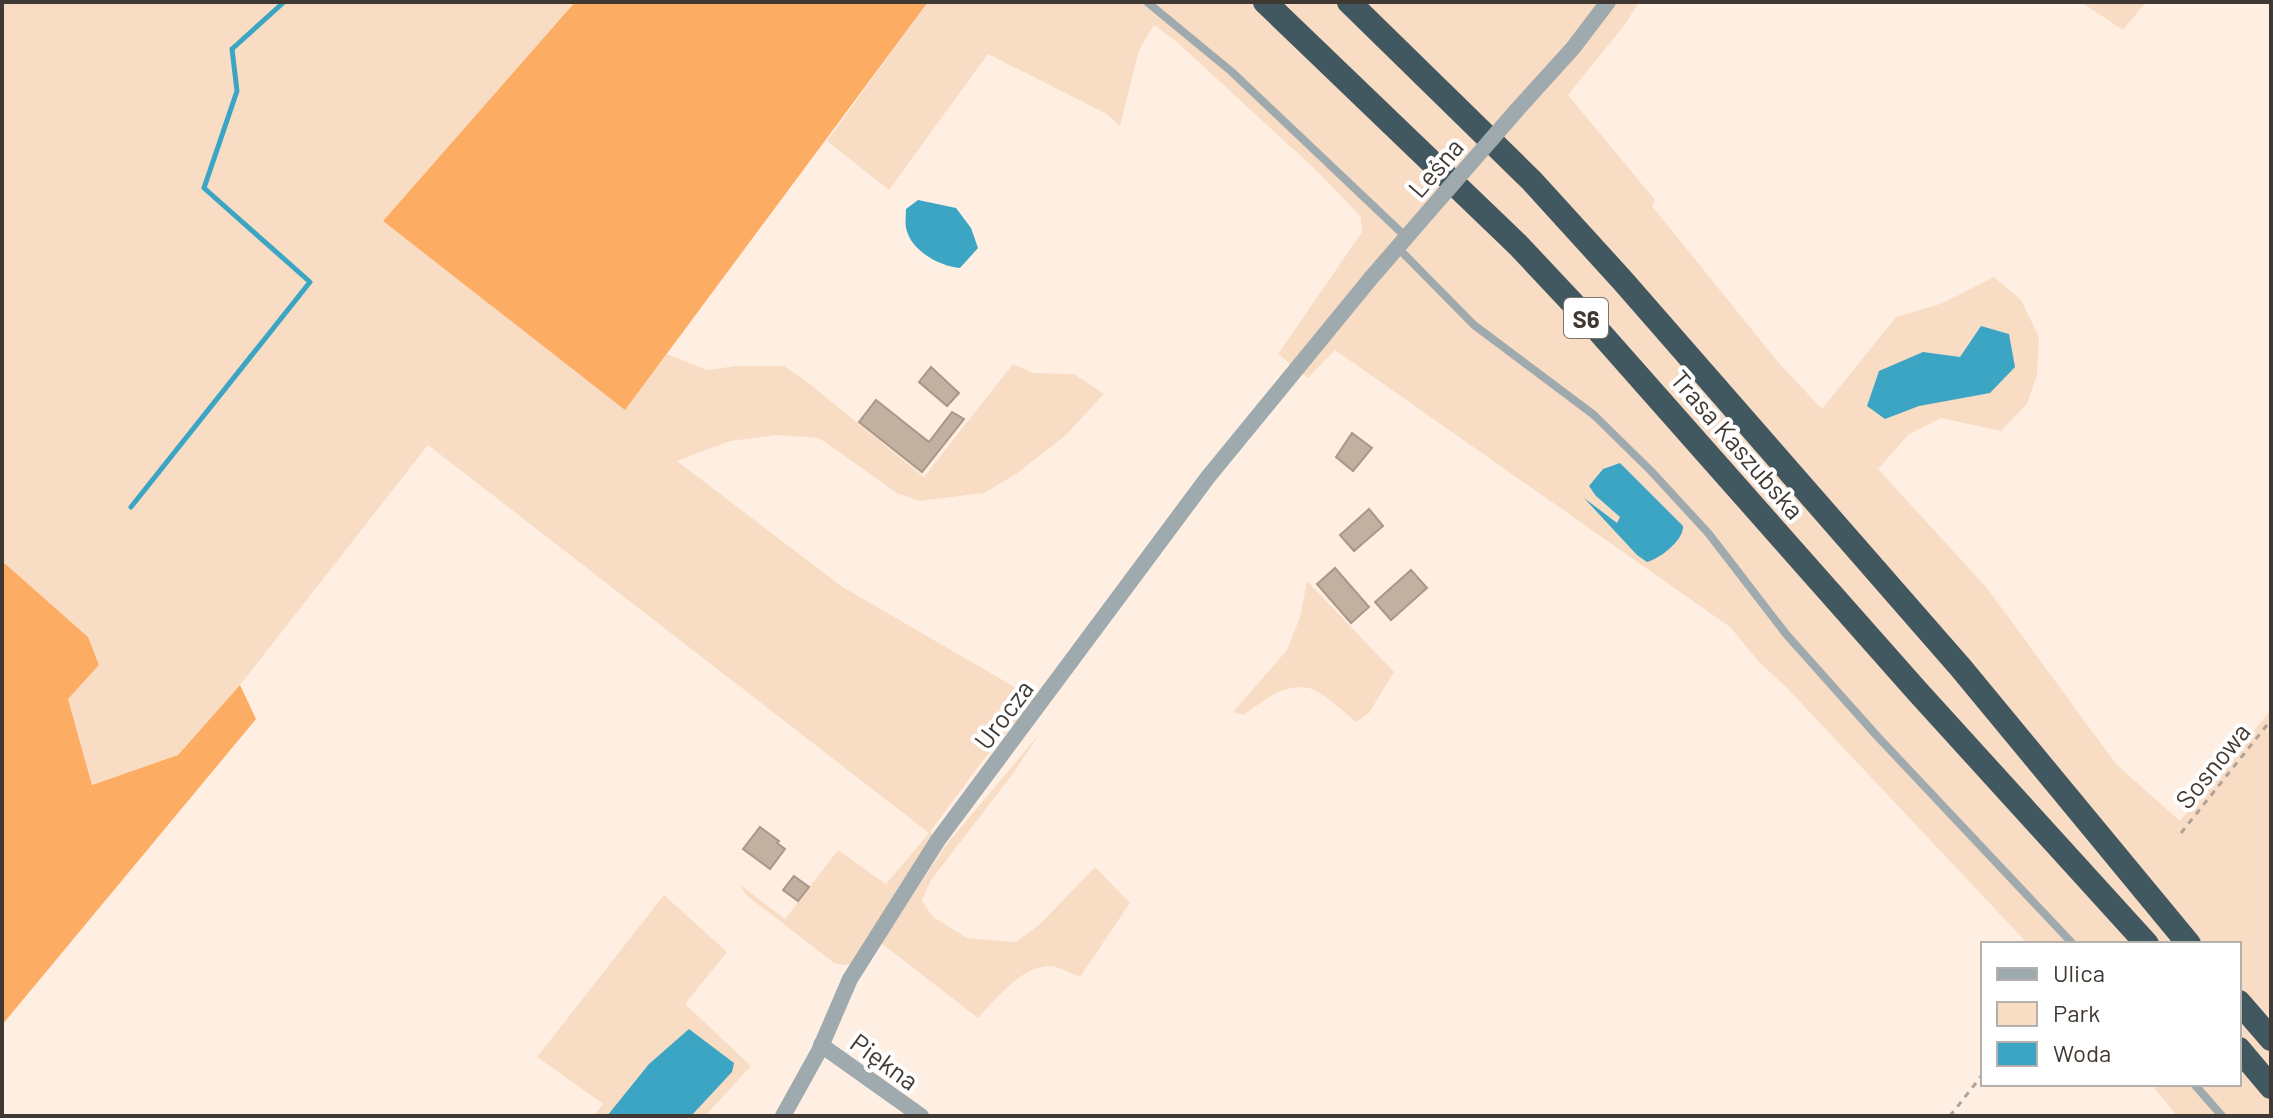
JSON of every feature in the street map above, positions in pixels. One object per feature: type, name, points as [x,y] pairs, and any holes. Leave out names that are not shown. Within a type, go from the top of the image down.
[{"type":"highway","points":[[1254,2],[1306,41]]},
{"type":"highway","name":"Trasa Kaszubska","points":[[1265,2],[1497,224],[1596,328],[1917,691],[2145,942]]},
{"type":"highway","name":"Trasa Kaszubska","points":[[1349,2],[1532,181],[1633,292],[1961,668],[2187,942]]},
{"type":"highway","points":[[2241,1004],[2271,1039]]},
{"type":"highway","points":[[2241,1051],[2271,1087]]},
{"type":"street","name":"Leśna","points":[[1299,364],[1573,48],[1608,2]]},
{"type":"street","name":"Urocza","points":[[783,1116],[821,1045],[850,979],[938,840],[1208,477],[1299,364]]},
{"type":"street","name":"Piękna","points":[[821,1045],[921,1116]]},
{"type":"lane","points":[[1147,2],[1232,72],[1402,242],[1474,325],[1594,415],[1652,472],[1709,534],[1786,634],[2071,942]]},
{"type":"lane","points":[[2196,1086],[2222,1116]]},
{"type":"path","name":"Sosnowa","points":[[2181,833],[2271,720]]},
{"type":"path","points":[[1950,1116],[1981,1077]]},
{"type":"green space","points":[[2,2],[575,2],[383,221],[625,409],[667,354],[707,370],[737,366],[784,366],[924,477],[1013,364],[1033,373],[1074,374],[1104,394],[1065,436],[1016,474],[984,493],[919,501],[897,493],[819,438],[777,435],[730,441],[677,461],[841,586],[1035,699],[981,763],[930,832],[936,836],[855,962],[845,965],[834,963],[746,895],[739,884],[785,919],[838,850],[886,884],[929,833],[428,445],[240,685],[178,755],[92,785],[68,699],[99,665],[88,637],[2,561]]},
{"type":"green space","points":[[928,2],[1639,2],[1626,23],[1568,95],[1655,200],[1652,206],[1778,362],[1822,409],[1896,317],[1943,303],[1994,277],[2021,300],[2039,337],[2037,375],[2027,404],[2001,431],[1941,418],[1909,434],[1878,469],[1987,588],[2116,764],[2180,821],[2271,710],[2271,1116],[2177,1116],[2153,1086],[2241,1086],[2241,942],[2026,942],[1760,663],[1730,627],[1335,350],[1308,378],[1278,354],[1362,232],[1361,217],[1319,173],[1178,43],[1154,25],[1139,50],[1120,126],[1107,114],[988,54],[889,190],[827,141]]},
{"type":"green space","points":[[2081,2],[2146,2],[2123,30]]},
{"type":"green space","points":[[1307,581],[1394,672],[1369,713],[1356,722],[1325,697],[1305,687],[1295,687],[1267,698],[1243,715],[1233,712],[1287,650],[1300,617]]},
{"type":"green space","points":[[1040,733],[1012,775],[931,880],[922,901],[933,917],[967,938],[1016,942],[1040,924],[1095,867],[1130,903],[1080,977],[1056,967],[1033,970],[1012,983],[978,1018],[881,943],[946,845]]},
{"type":"green space","points":[[664,895],[727,952],[685,1004],[751,1066],[705,1116],[594,1116],[603,1104],[537,1057]]},
{"type":"shaded area","points":[[575,2],[928,2],[625,410],[383,221]]},
{"type":"shaded area","points":[[2,561],[88,637],[99,665],[68,699],[92,785],[178,755],[240,685],[256,719],[2,1025]]},
{"type":"water","points":[[918,200],[956,208],[971,228],[978,248],[960,268],[927,256],[909,236],[906,209]]},
{"type":"water","points":[[1981,326],[2009,334],[2015,367],[1990,393],[1919,406],[1885,419],[1867,406],[1879,371],[1923,352],[1960,357]]},
{"type":"water","points":[[1620,463],[1683,526],[1680,537],[1670,548],[1647,562],[1584,498],[1617,523],[1620,517],[1589,486],[1603,469]]},
{"type":"water","points":[[689,1029],[734,1063],[732,1072],[691,1116],[607,1116],[649,1064]]},
{"type":"building","points":[[931,367],[959,393],[947,406],[919,382]]},
{"type":"building","points":[[876,400],[929,442],[952,412],[964,419],[922,472],[859,422]]},
{"type":"building","points":[[1352,433],[1372,448],[1353,471],[1336,457]]},
{"type":"building","points":[[1369,509],[1383,526],[1354,551],[1340,535]]},
{"type":"building","points":[[1335,568],[1369,607],[1351,623],[1317,584]]},
{"type":"building","points":[[1411,570],[1427,588],[1391,620],[1375,602]]},
{"type":"building","points":[[760,827],[785,849],[770,869],[743,849]]},
{"type":"building","points":[[794,876],[809,887],[798,901],[783,890]]},
{"type":"waterway","points":[[131,507],[310,282],[204,188],[237,91],[232,49],[284,2]]}]
